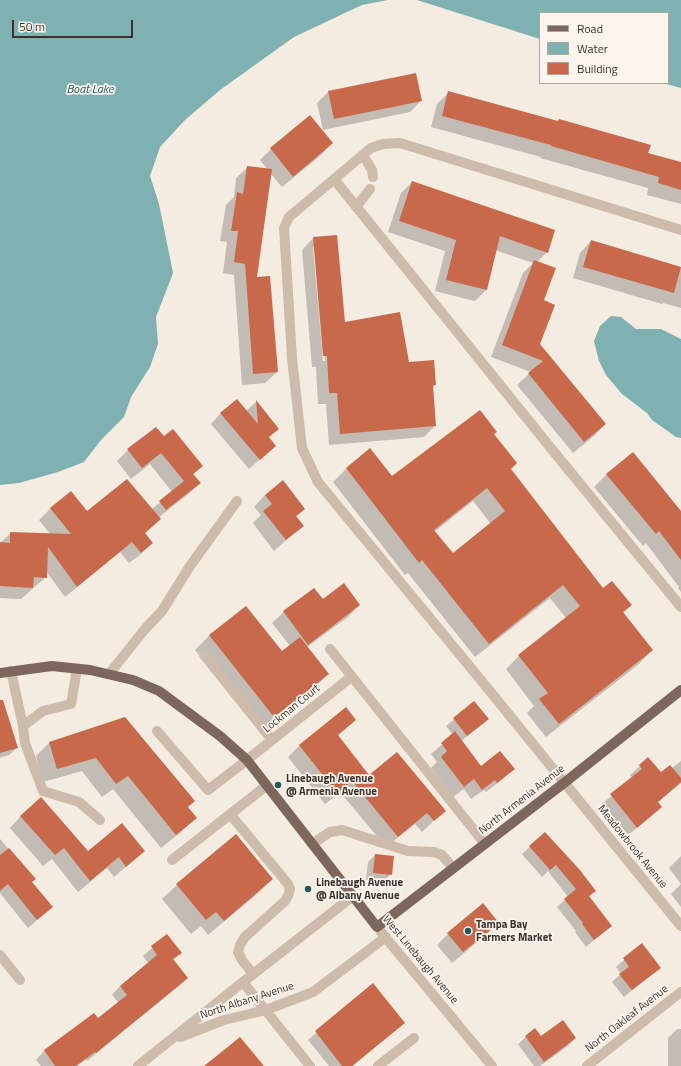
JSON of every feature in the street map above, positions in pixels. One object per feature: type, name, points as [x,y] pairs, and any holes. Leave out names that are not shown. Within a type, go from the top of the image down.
[{"type":"main road","name":"West Linebaugh Avenue","points":[[11,671],[52,666],[77,669],[109,674],[133,680],[159,691],[220,736],[247,760],[377,927]]},
{"type":"main road","points":[[0,673],[11,671]]},
{"type":"main road","name":"North Armenia Avenue","points":[[377,927],[564,783],[681,690]]},
{"type":"street","name":"Meadowbrook Avenue","points":[[681,230],[400,143],[383,144],[371,148],[289,217],[284,228],[292,358],[302,448],[318,482],[681,926]]},
{"type":"street","points":[[363,155],[372,170],[373,177]]},
{"type":"street","points":[[334,179],[681,607]]},
{"type":"street","points":[[356,207],[370,189]]},
{"type":"street","points":[[109,674],[145,629],[162,611],[190,566],[237,501]]},
{"type":"street","points":[[330,649],[485,844]]},
{"type":"street","points":[[204,655],[272,740]]},
{"type":"street","points":[[23,726],[43,711],[71,704],[77,669]]},
{"type":"street","points":[[11,671],[23,726],[25,743],[43,791],[79,802],[100,820]]},
{"type":"street","name":"Lockman Court","points":[[157,730],[208,790],[352,677]]},
{"type":"street","points":[[172,860],[266,786]]},
{"type":"street","points":[[230,814],[288,884],[290,889],[285,901],[245,937],[240,945],[238,952],[242,960],[253,974]]},
{"type":"street","points":[[312,844],[330,832],[342,830],[408,851],[434,852],[442,855],[453,868]]},
{"type":"street","name":"North Albany Avenue","points":[[138,1066],[353,896]]},
{"type":"street","name":"West Linebaugh Avenue","points":[[377,927],[492,1066]]},
{"type":"street","name":"North Albany Avenue","points":[[170,1040],[224,1020],[266,1010],[313,992],[386,937]]},
{"type":"street","points":[[0,955],[20,980]]},
{"type":"street","points":[[243,982],[310,1066]]},
{"type":"street","name":"North Oakleaf Avenue","points":[[587,1066],[681,992]]},
{"type":"street","points":[[378,1066],[414,1038]]},
{"type":"water","name":"Boat Lake","points":[[0,0],[388,0],[362,5],[294,37],[220,90],[185,120],[160,147],[150,176],[159,204],[173,273],[156,317],[158,344],[150,367],[131,397],[124,417],[101,440],[84,462],[58,472],[19,483],[0,485]]},
{"type":"water","points":[[417,0],[681,0],[681,88],[666,84],[669,84],[669,12],[539,12],[539,39]]},
{"type":"water","points":[[611,316],[621,317],[636,329],[661,329],[681,339],[681,438],[676,437],[652,420],[647,413],[622,394],[606,375],[599,361],[594,341],[600,326]]},
{"type":"building","points":[[416,73],[422,101],[334,119],[328,91]]},
{"type":"building","points":[[448,91],[558,121],[559,119],[651,145],[648,153],[681,162],[681,190],[658,183],[659,177],[551,145],[442,116]]},
{"type":"building","points":[[310,115],[333,143],[293,177],[270,148]]},
{"type":"building","points":[[247,166],[272,169],[257,277],[270,276],[278,372],[253,374],[245,264],[234,262],[238,231],[231,231],[237,192],[243,194]]},
{"type":"building","points":[[412,181],[555,230],[548,253],[500,236],[487,290],[446,280],[456,240],[399,221]]},
{"type":"building","points":[[337,235],[345,322],[400,312],[409,362],[434,360],[436,385],[433,385],[436,426],[340,434],[337,393],[329,393],[327,356],[323,356],[313,237]]},
{"type":"building","points":[[591,240],[681,267],[674,293],[583,267]]},
{"type":"building","points":[[534,260],[556,268],[544,300],[555,305],[540,344],[606,424],[584,442],[528,373],[543,361],[502,345]]},
{"type":"building","points":[[237,399],[258,424],[256,400],[279,429],[269,437],[276,446],[260,460],[220,413]]},
{"type":"building","points":[[480,410],[497,432],[494,434],[517,463],[511,469],[603,588],[612,581],[632,605],[623,612],[653,650],[559,724],[539,699],[548,693],[518,655],[580,606],[563,585],[489,644],[422,560],[419,563],[346,468],[370,448],[392,476]],"holes":[[[487,488],[505,511],[453,553],[434,530]]]},
{"type":"building","points":[[156,427],[164,436],[173,429],[203,466],[193,474],[201,483],[166,510],[159,501],[184,481],[161,453],[142,468],[127,449]]},
{"type":"building","points":[[633,452],[681,511],[681,560],[659,531],[656,534],[606,474]]},
{"type":"building","points":[[127,479],[161,519],[145,533],[153,543],[141,553],[132,542],[77,587],[48,547],[47,578],[34,577],[33,588],[0,586],[0,542],[10,543],[10,532],[71,534],[50,508],[71,491],[87,511]]},
{"type":"building","points":[[283,480],[305,509],[296,516],[304,526],[286,540],[263,511],[272,504],[265,495]]},
{"type":"building","points":[[344,583],[360,605],[308,645],[283,611],[314,588],[323,599]]},
{"type":"building","points":[[246,606],[282,651],[300,637],[329,674],[274,717],[209,635]]},
{"type":"building","points":[[0,700],[3,700],[18,748],[0,753]]},
{"type":"building","points":[[474,701],[489,719],[467,736],[453,718]]},
{"type":"building","points":[[346,707],[356,720],[338,735],[369,775],[397,752],[446,811],[434,821],[427,813],[398,837],[352,781],[337,793],[299,745]]},
{"type":"building","points":[[125,717],[195,801],[188,807],[197,818],[176,835],[128,776],[116,784],[96,758],[57,769],[49,742]]},
{"type":"building","points":[[455,731],[481,766],[500,751],[515,769],[497,783],[495,780],[482,790],[474,779],[464,787],[441,757],[447,751],[441,743]]},
{"type":"building","points":[[648,757],[661,772],[670,765],[681,778],[681,782],[658,802],[662,807],[637,828],[610,794],[642,769],[639,765]]},
{"type":"building","points":[[41,797],[88,851],[122,823],[145,851],[126,867],[119,857],[90,881],[64,848],[55,855],[20,816]]},
{"type":"building","points":[[545,832],[579,869],[596,891],[589,896],[612,926],[594,940],[564,899],[576,889],[556,865],[550,870],[529,846]]},
{"type":"building","points":[[236,834],[273,879],[224,921],[216,912],[206,920],[176,884]]},
{"type":"building","points":[[9,848],[36,879],[32,882],[53,907],[37,920],[8,884],[0,891],[0,855]]},
{"type":"building","points":[[375,854],[394,856],[392,875],[373,873]]},
{"type":"building","points":[[483,903],[499,923],[463,952],[447,933]]},
{"type":"building","points":[[167,934],[182,953],[173,959],[188,978],[96,1053],[95,1052],[76,1066],[55,1066],[44,1050],[94,1013],[98,1018],[127,995],[120,986],[157,955],[151,946]]},
{"type":"building","points":[[642,943],[661,968],[632,990],[619,974],[629,967],[623,958]]},
{"type":"building","points":[[373,983],[405,1023],[352,1066],[342,1066],[315,1031]]},
{"type":"building","points":[[563,1020],[576,1038],[544,1062],[525,1036],[535,1028],[541,1036]]},
{"type":"building","points":[[240,1037],[264,1066],[204,1066],[224,1050]]},
{"type":"place","name":"Linebaugh Avenue @ Armenia Avenue","points":[[278,785]]},
{"type":"place","name":"Linebaugh Avenue @ Albany Avenue","points":[[308,889]]},
{"type":"place","name":"Tampa Bay Farmers Market","points":[[468,931]]}]
